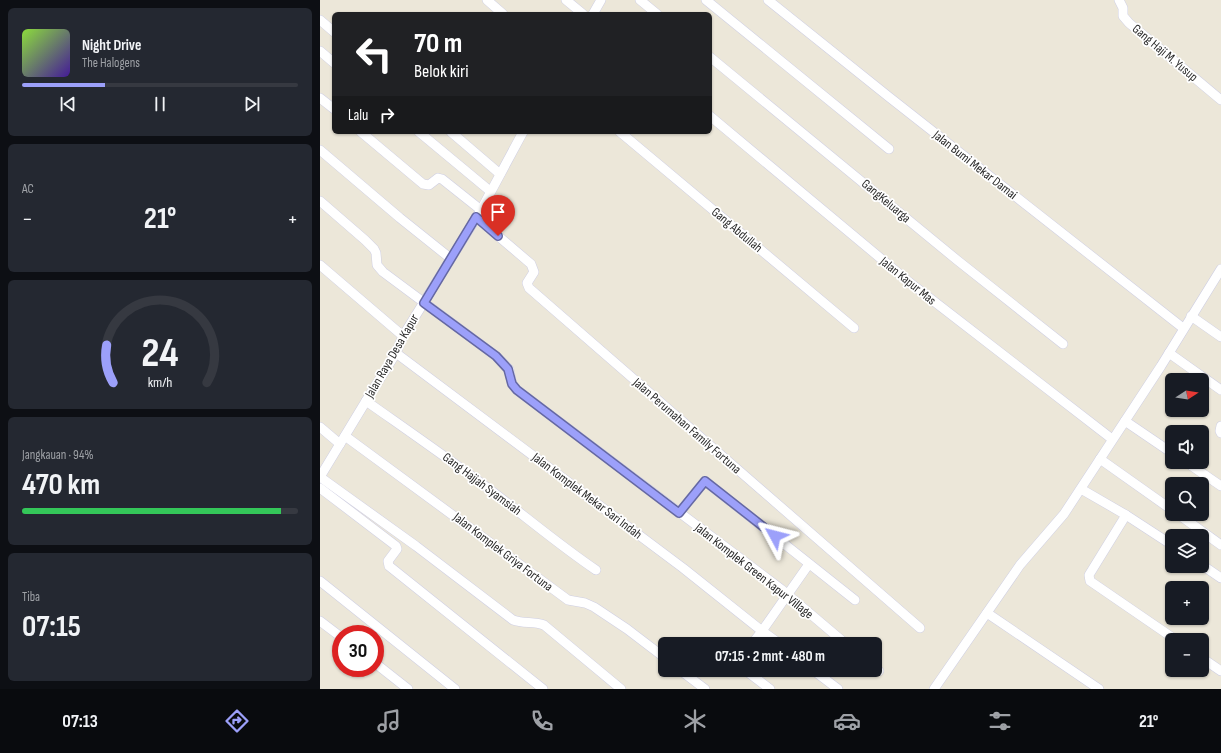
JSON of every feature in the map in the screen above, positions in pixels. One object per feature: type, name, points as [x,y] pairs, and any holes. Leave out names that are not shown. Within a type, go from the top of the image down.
[{"type":"street","points":[[487,0],[501,12]]},
{"type":"street","points":[[566,0],[581,12]]},
{"type":"street","points":[[594,12],[601,0]]},
{"type":"street","points":[[640,0],[655,12]]},
{"type":"street","points":[[706,0],[889,149]]},
{"type":"street","name":"Jalan Bumi Mekar Damai","points":[[768,0],[1183,328]]},
{"type":"street","name":"Gang Haji M. Yusup","points":[[1118,0],[1123,8],[1123,16],[1129,23],[1221,100]]},
{"type":"street","points":[[320,20],[332,30]]},
{"type":"street","points":[[320,51],[332,61]]},
{"type":"street","name":"GangKeluarga","points":[[712,58],[958,260],[1063,344]]},
{"type":"street","points":[[320,98],[332,107]]},
{"type":"street","name":"Jalan Kapur Mas","points":[[712,118],[909,282],[1006,359],[1112,439]]},
{"type":"street","points":[[363,134],[423,184],[429,185],[438,178],[442,179],[478,214]]},
{"type":"street","points":[[421,134],[490,191]]},
{"type":"street","points":[[453,134],[500,174]]},
{"type":"street","name":"Jalan Raya Desa Kapur","points":[[320,477],[396,353],[403,336],[478,214],[522,134]]},
{"type":"street","name":"Gang Abdullah","points":[[622,134],[854,328]]},
{"type":"street","points":[[320,150],[450,258]]},
{"type":"street","name":"Jalan Komplek Green Kapur Village","points":[[320,201],[374,249],[376,253],[377,265],[383,272],[496,356],[508,369],[512,384],[517,390],[786,595],[837,637]]},
{"type":"street","name":"Jalan Perumahan Family Fortuna","points":[[478,214],[531,264],[534,272],[527,283],[529,288],[920,628]]},
{"type":"street","points":[[320,265],[403,336]]},
{"type":"street","points":[[934,689],[1020,565],[1064,514],[1169,353],[1183,328],[1219,276]]},
{"type":"street","points":[[1191,316],[1221,337]]},
{"type":"street","name":"Jalan Komplek Mekar Sari Indah","points":[[396,353],[671,559],[770,637]]},
{"type":"street","points":[[1169,353],[1221,390]]},
{"type":"street","name":"Gang Hajjah Syamsiah","points":[[366,401],[447,458],[564,548],[596,570]]},
{"type":"street","points":[[1125,421],[1165,447]]},
{"type":"street","points":[[1221,426],[1221,433]]},
{"type":"street","points":[[320,428],[340,444]]},
{"type":"street","name":"Jalan Komplek Griya Fortuna","points":[[345,436],[568,600],[585,603],[594,607],[627,629],[658,653]]},
{"type":"street","points":[[1100,459],[1165,505]]},
{"type":"street","points":[[1196,469],[1221,486]]},
{"type":"street","points":[[320,477],[416,546],[513,620],[538,622],[544,625],[621,689]]},
{"type":"street","points":[[679,513],[705,481],[855,600]]},
{"type":"street","points":[[320,488],[396,546],[397,549],[388,561],[389,566],[543,689]]},
{"type":"street","points":[[1081,489],[1126,515],[1165,540]]},
{"type":"street","points":[[1126,515],[1088,579],[1166,633]]},
{"type":"street","points":[[1188,521],[1221,544]]},
{"type":"street","points":[[757,637],[809,564]]},
{"type":"street","points":[[1209,570],[1221,578]]},
{"type":"street","points":[[320,581],[455,689]]},
{"type":"street","points":[[987,613],[1099,689]]},
{"type":"street","points":[[320,621],[332,630]]},
{"type":"street","points":[[1209,663],[1221,671]]},
{"type":"street","points":[[384,670],[408,689]]},
{"type":"street","points":[[689,677],[705,689]]},
{"type":"street","points":[[754,677],[770,689]]},
{"type":"street","points":[[822,677],[838,689]]},
{"type":"route","points":[[498,236],[476,217],[424,303],[496,356],[508,369],[512,384],[517,390],[679,513],[705,481],[775,536]]}]
